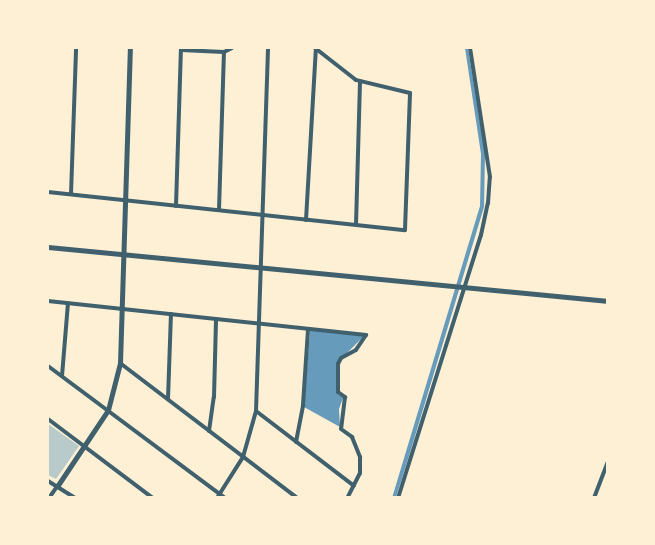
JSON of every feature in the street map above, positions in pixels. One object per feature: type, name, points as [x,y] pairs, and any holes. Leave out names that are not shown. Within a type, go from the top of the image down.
[{"type":"street","points":[[71,194],[76,48]]},
{"type":"street","points":[[49,498],[86,446],[108,410],[120,363],[130,48]]},
{"type":"street","points":[[176,206],[181,49],[224,52],[232,48]]},
{"type":"street","points":[[218,496],[243,457],[256,412],[268,48]]},
{"type":"street","points":[[48,192],[405,230],[410,93],[360,81],[315,48]]},
{"type":"street","points":[[306,220],[315,48]]},
{"type":"street","points":[[398,498],[481,235],[488,204],[490,177],[470,48]]},
{"type":"street","points":[[219,210],[224,52]]},
{"type":"street","points":[[356,225],[360,81]]},
{"type":"street","points":[[48,247],[262,270],[442,283],[608,301]]},
{"type":"street","points":[[48,300],[366,335],[356,350],[341,358],[338,364],[338,392],[345,397],[341,429],[352,436],[360,457],[360,474],[347,498]]},
{"type":"street","points":[[62,376],[68,303]]},
{"type":"street","points":[[168,399],[171,314]]},
{"type":"street","points":[[209,431],[214,397],[216,319]]},
{"type":"street","points":[[296,442],[303,405],[308,329]]},
{"type":"street","points":[[120,363],[297,498]]},
{"type":"street","points":[[48,366],[218,496],[225,498]]},
{"type":"street","points":[[256,412],[354,486]]},
{"type":"street","points":[[48,419],[153,498]]},
{"type":"street","points":[[594,498],[608,462]]},
{"type":"street","points":[[48,481],[58,485],[75,498]]},
{"type":"shaded area","points":[[48,424],[79,446],[56,479],[48,475]]},
{"type":"water","points":[[465,48],[468,48],[485,154],[484,207],[409,456],[396,497],[392,498],[480,206],[481,154]]},
{"type":"water","points":[[310,330],[364,336],[336,364],[336,392],[343,398],[339,409],[340,427],[304,407]]}]
